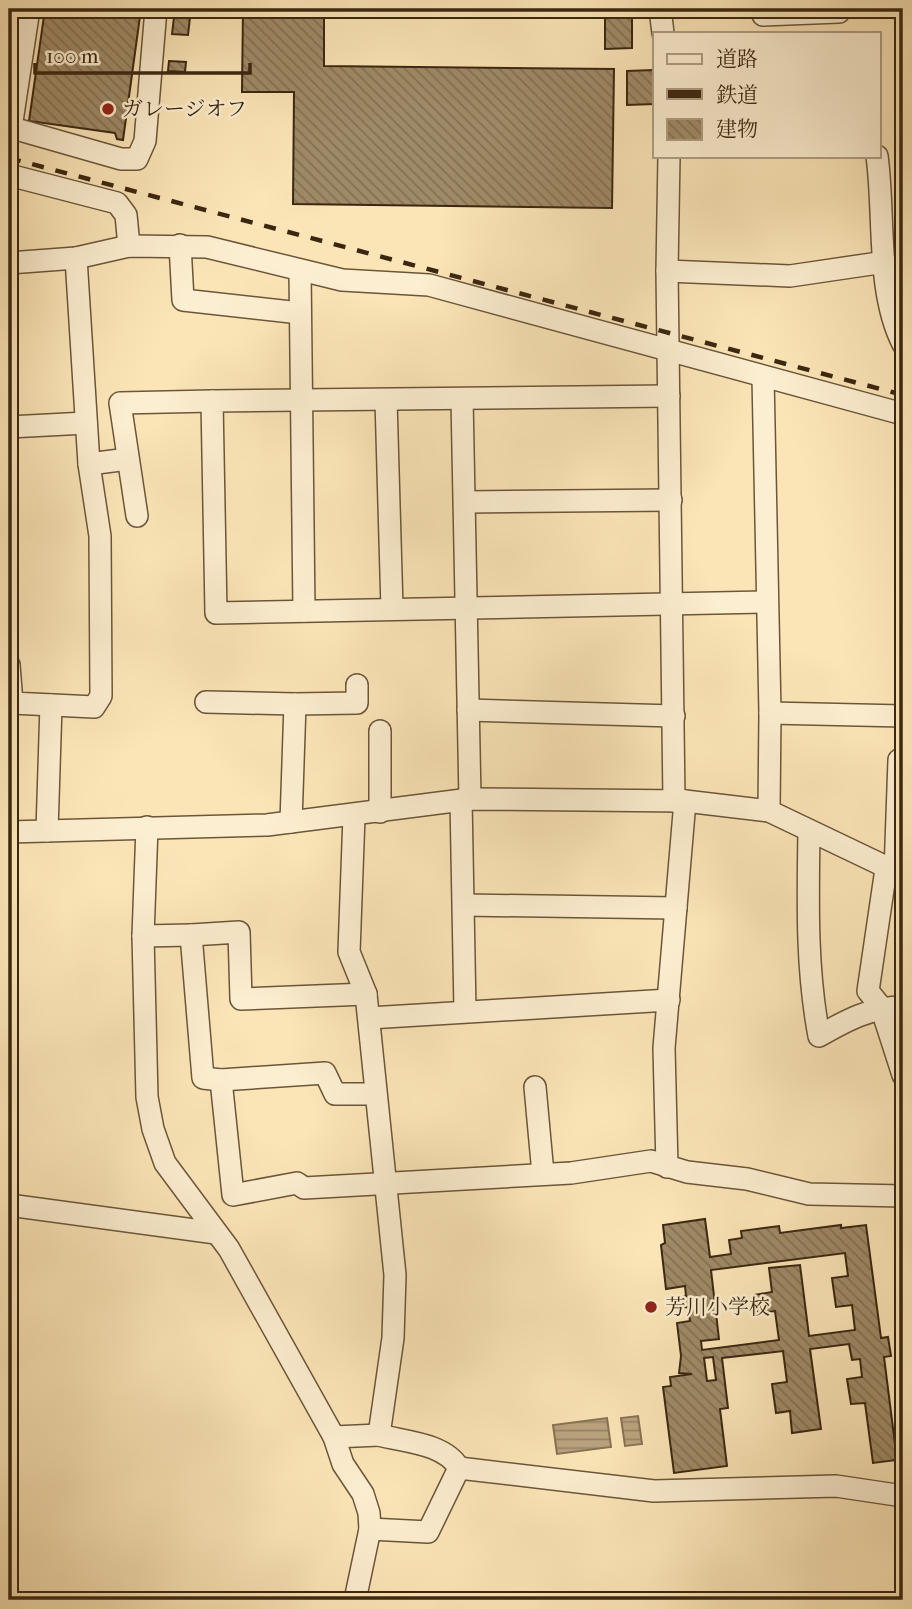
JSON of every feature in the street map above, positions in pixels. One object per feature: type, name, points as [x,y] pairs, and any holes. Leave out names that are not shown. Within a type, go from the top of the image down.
[{"type":"street","points":[[29,9],[10,128],[121,159],[137,159],[145,141],[156,9]]},
{"type":"street","points":[[660,9],[663,32]]},
{"type":"street","points":[[763,19],[844,18]]},
{"type":"street","points":[[667,1167],[664,1048],[676,908],[679,801],[674,716],[668,396],[669,158]]},
{"type":"street","points":[[878,158],[893,219],[885,262],[896,293],[897,332],[903,344]]},
{"type":"street","points":[[9,175],[117,203],[126,215],[129,246]]},
{"type":"street","points":[[180,245],[183,300],[300,313]]},
{"type":"street","points":[[9,263],[76,258],[129,246],[207,247],[342,280],[429,285],[546,314],[668,352],[903,414]]},
{"type":"street","points":[[9,665],[12,703],[94,707],[101,696],[100,536],[89,464],[76,258]]},
{"type":"street","points":[[667,271],[790,276],[885,262]]},
{"type":"street","points":[[300,271],[304,611]]},
{"type":"street","points":[[763,377],[770,713],[769,811]]},
{"type":"street","points":[[137,516],[120,403],[668,396]]},
{"type":"street","points":[[463,399],[468,710],[465,799],[465,1011]]},
{"type":"street","points":[[386,400],[392,609]]},
{"type":"street","points":[[212,401],[216,613],[767,602]]},
{"type":"street","points":[[9,427],[86,423]]},
{"type":"street","points":[[89,464],[128,458]]},
{"type":"street","points":[[465,502],[671,500]]},
{"type":"street","points":[[206,702],[358,703],[357,685]]},
{"type":"street","points":[[291,822],[295,704]]},
{"type":"street","points":[[47,831],[51,705]]},
{"type":"street","points":[[468,710],[674,716]]},
{"type":"street","points":[[770,713],[903,716]]},
{"type":"street","points":[[380,731],[380,812]]},
{"type":"street","points":[[900,775],[895,872],[868,991],[881,1007],[903,1075]]},
{"type":"street","points":[[9,832],[291,822],[354,816],[465,799],[679,801],[769,811],[895,872]]},
{"type":"street","points":[[354,816],[349,952],[366,994],[395,1275],[393,1338],[379,1435]]},
{"type":"street","points":[[147,827],[143,936],[147,1097],[153,1129],[166,1163],[229,1249],[334,1437],[343,1464],[363,1494],[369,1513],[370,1529],[355,1600]]},
{"type":"street","points":[[809,831],[807,929],[811,990],[819,1036],[852,1017],[881,1007],[903,1007]]},
{"type":"street","points":[[464,905],[676,908]]},
{"type":"street","points":[[143,936],[239,932],[241,999],[366,994]]},
{"type":"street","points":[[191,935],[203,1078],[221,1080],[325,1073],[335,1094],[375,1094]]},
{"type":"street","points":[[369,1018],[669,1000]]},
{"type":"street","points":[[221,1080],[233,1195],[297,1183],[304,1188],[543,1174],[651,1161],[687,1172],[747,1180],[809,1194],[903,1196]]},
{"type":"street","points":[[535,1087],[543,1174]]},
{"type":"street","points":[[9,1205],[216,1233]]},
{"type":"street","points":[[334,1437],[379,1435],[436,1449],[453,1457],[459,1468]]},
{"type":"street","points":[[459,1468],[654,1491],[836,1486],[903,1496]]},
{"type":"street","points":[[370,1529],[428,1532],[459,1468]]},
{"type":"shaded area","points":[[638,1416],[642,1444],[625,1446],[621,1418]]},
{"type":"shaded area","points":[[607,1418],[611,1447],[557,1454],[553,1425]]},
{"type":"building","points":[[9,9],[18,9],[9,72]]},
{"type":"building","points":[[45,9],[141,9],[123,140],[117,139],[115,133],[29,121]]},
{"type":"building","points":[[175,9],[191,9],[188,35],[172,34]]},
{"type":"building","points":[[243,9],[324,9],[324,66],[614,69],[612,208],[293,204],[294,92],[242,92]]},
{"type":"building","points":[[605,16],[632,16],[632,48],[605,49]]},
{"type":"building","points":[[169,61],[186,62],[185,72],[168,71]]},
{"type":"building","points":[[653,70],[653,104],[627,105],[627,71]]},
{"type":"building","points":[[705,1219],[710,1257],[731,1254],[729,1240],[742,1238],[741,1231],[779,1226],[780,1233],[841,1225],[841,1228],[866,1225],[881,1338],[888,1337],[891,1356],[884,1357],[897,1460],[873,1463],[865,1403],[851,1404],[847,1379],[862,1377],[860,1359],[852,1360],[849,1344],[810,1349],[821,1429],[792,1433],[790,1411],[776,1413],[772,1384],[787,1382],[783,1351],[722,1358],[728,1408],[720,1409],[727,1466],[674,1473],[663,1387],[671,1386],[670,1377],[692,1374],[679,1373],[681,1356],[677,1323],[690,1321],[688,1307],[676,1308],[675,1297],[686,1296],[685,1286],[666,1289],[661,1245],[665,1243],[663,1225]],"holes":[[[845,1253],[848,1276],[832,1278],[836,1307],[852,1305],[855,1330],[809,1336],[800,1265],[769,1268],[772,1292],[754,1295],[757,1313],[775,1311],[779,1340],[702,1350],[701,1341],[719,1339],[711,1270]],[[713,1357],[716,1380],[707,1381],[704,1358]]]},
{"type":"railway","points":[[9,158],[903,395]]},
{"type":"place","name":"ガレージオフ","points":[[108,109]]},
{"type":"place","name":"芳川小学校","points":[[651,1307]]}]
